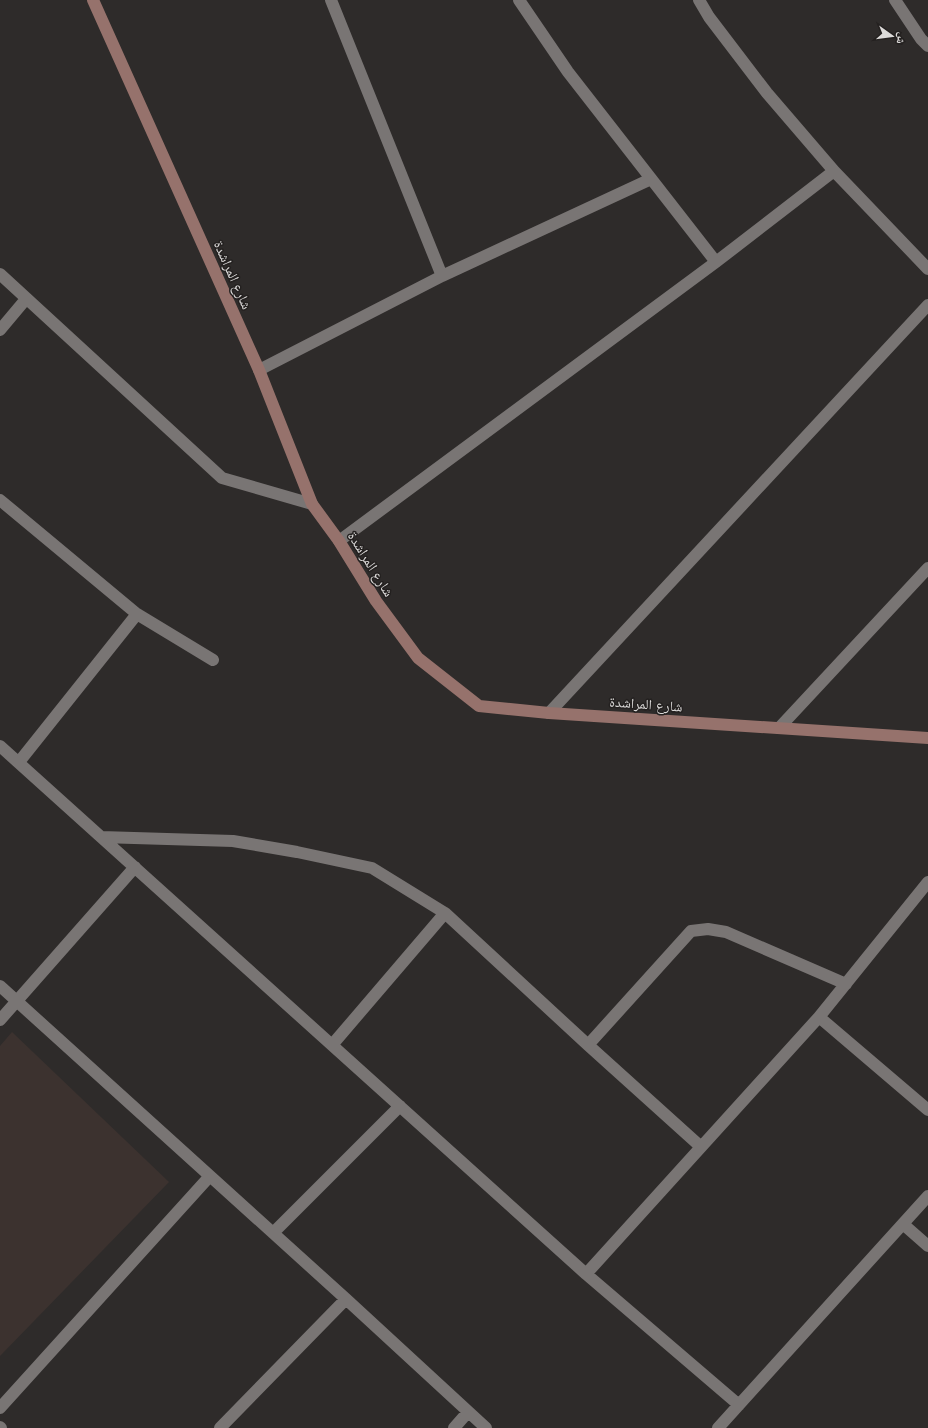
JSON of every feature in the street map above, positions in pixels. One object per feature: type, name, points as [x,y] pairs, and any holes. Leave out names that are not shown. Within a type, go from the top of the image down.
[{"type":"street","name":"شارع المراشدة","points":[[94,0],[259,370],[312,504],[340,542],[376,601],[418,658],[479,706],[549,713],[928,738]]},
{"type":"street","points":[[331,0],[442,276]]},
{"type":"street","points":[[519,0],[568,72],[716,262]]},
{"type":"street","points":[[699,0],[709,17],[767,93],[834,171],[928,268]]},
{"type":"street","points":[[894,0],[921,39],[928,46]]},
{"type":"street","points":[[340,542],[716,262],[834,171]]},
{"type":"street","points":[[259,370],[442,276],[651,179]]},
{"type":"street","points":[[0,274],[222,478],[312,504]]},
{"type":"street","points":[[0,330],[26,299]]},
{"type":"street","points":[[549,713],[928,305]]},
{"type":"street","points":[[0,500],[137,614],[214,660]]},
{"type":"street","points":[[779,728],[928,568]]},
{"type":"street","points":[[19,762],[137,614]]},
{"type":"street","points":[[0,746],[586,1274],[739,1405]]},
{"type":"street","points":[[101,837],[233,841],[304,853],[372,868],[445,913],[700,1146]]},
{"type":"street","points":[[0,1020],[136,868]]},
{"type":"street","points":[[586,1274],[700,1146],[819,1017],[928,882]]},
{"type":"street","points":[[332,1045],[445,913]]},
{"type":"street","points":[[588,1045],[691,931],[708,929],[726,932],[846,984]]},
{"type":"street","points":[[0,986],[346,1299],[486,1428]]},
{"type":"street","points":[[819,1017],[928,1110]]},
{"type":"street","points":[[273,1233],[400,1106]]},
{"type":"street","points":[[0,1408],[210,1176]]},
{"type":"street","points":[[718,1428],[928,1196]]},
{"type":"street","points":[[903,1224],[928,1246]]},
{"type":"street","points":[[220,1428],[346,1299]]},
{"type":"street","points":[[454,1428],[468,1412]]},
{"type":"shaded area","points":[[12,1032],[169,1182],[0,1356],[0,1046]]}]
